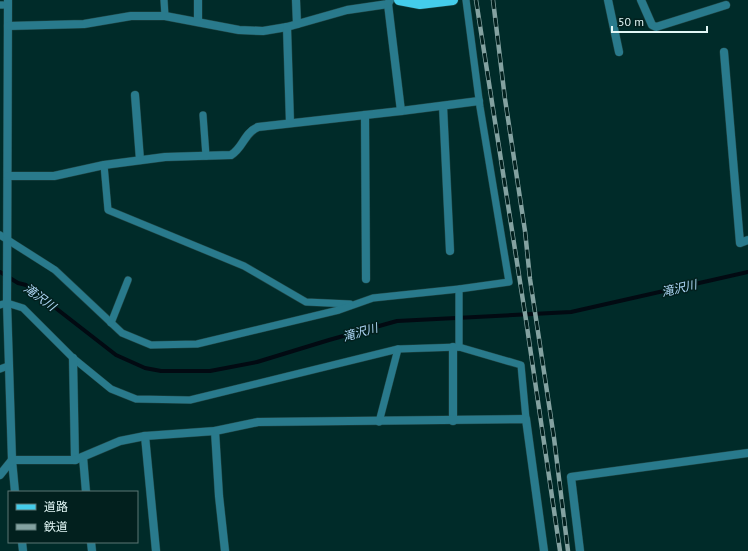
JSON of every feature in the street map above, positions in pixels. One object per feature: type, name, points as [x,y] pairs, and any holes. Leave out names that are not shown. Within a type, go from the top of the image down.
[{"type":"main road","points":[[400,0],[420,4],[454,0]]},
{"type":"street","points":[[198,0],[198,21]]},
{"type":"street","points":[[296,0],[296,24]]},
{"type":"street","points":[[608,0],[619,52]]},
{"type":"street","points":[[641,0],[652,25],[656,27],[726,5]]},
{"type":"street","points":[[8,26],[84,24],[131,16],[165,16],[198,21],[239,30],[263,31],[287,27],[347,10],[389,2],[401,111]]},
{"type":"street","points":[[5,3],[8,26],[4,161],[8,176],[3,238],[2,303],[8,366],[15,491]]},
{"type":"street","points":[[287,27],[290,123]]},
{"type":"street","points":[[724,52],[740,242],[748,240]]},
{"type":"street","points":[[135,95],[140,160]]},
{"type":"street","points":[[8,176],[54,176],[104,165],[165,157],[231,155],[236,152],[248,133],[252,129],[258,127],[479,101]]},
{"type":"street","points":[[443,106],[450,251]]},
{"type":"street","points":[[365,115],[366,279]]},
{"type":"street","points":[[453,421],[456,347]]},
{"type":"street","points":[[73,358],[75,460]]},
{"type":"street","points":[[12,460],[75,460],[120,441],[145,436],[215,431],[258,422],[379,422],[526,419],[544,551]]},
{"type":"street","points":[[215,431],[219,496],[225,551]]},
{"type":"street","points":[[145,436],[156,551]]},
{"type":"street","points":[[580,551],[571,477],[748,453]]},
{"type":"street","points":[[83,457],[86,491]]},
{"type":"street","points":[[0,475],[12,460]]},
{"type":"lane","points":[[164,0],[165,16]]},
{"type":"lane","points":[[3,238],[56,270],[122,333],[151,346],[197,344],[339,310],[373,298],[509,282],[479,101],[466,0]]},
{"type":"lane","points":[[203,115],[206,156]]},
{"type":"lane","points":[[104,165],[108,210],[244,266],[306,302],[356,304]]},
{"type":"lane","points":[[111,323],[128,280]]},
{"type":"lane","points":[[456,347],[459,326],[459,289]]},
{"type":"lane","points":[[2,303],[23,308],[73,358],[111,389],[136,399],[190,400],[398,349],[456,347],[521,365],[526,419]]},
{"type":"lane","points":[[379,422],[398,349]]},
{"type":"lane","points":[[0,369],[8,366]]},
{"type":"waterway","name":"滝沢川","points":[[0,272],[18,283],[26,285],[116,355],[145,368],[161,371],[210,371],[257,362],[397,321],[571,312],[748,272]]},
{"type":"railway","points":[[476,0],[526,320],[560,551]]},
{"type":"railway","points":[[493,0],[505,99],[554,438],[568,551]]}]
